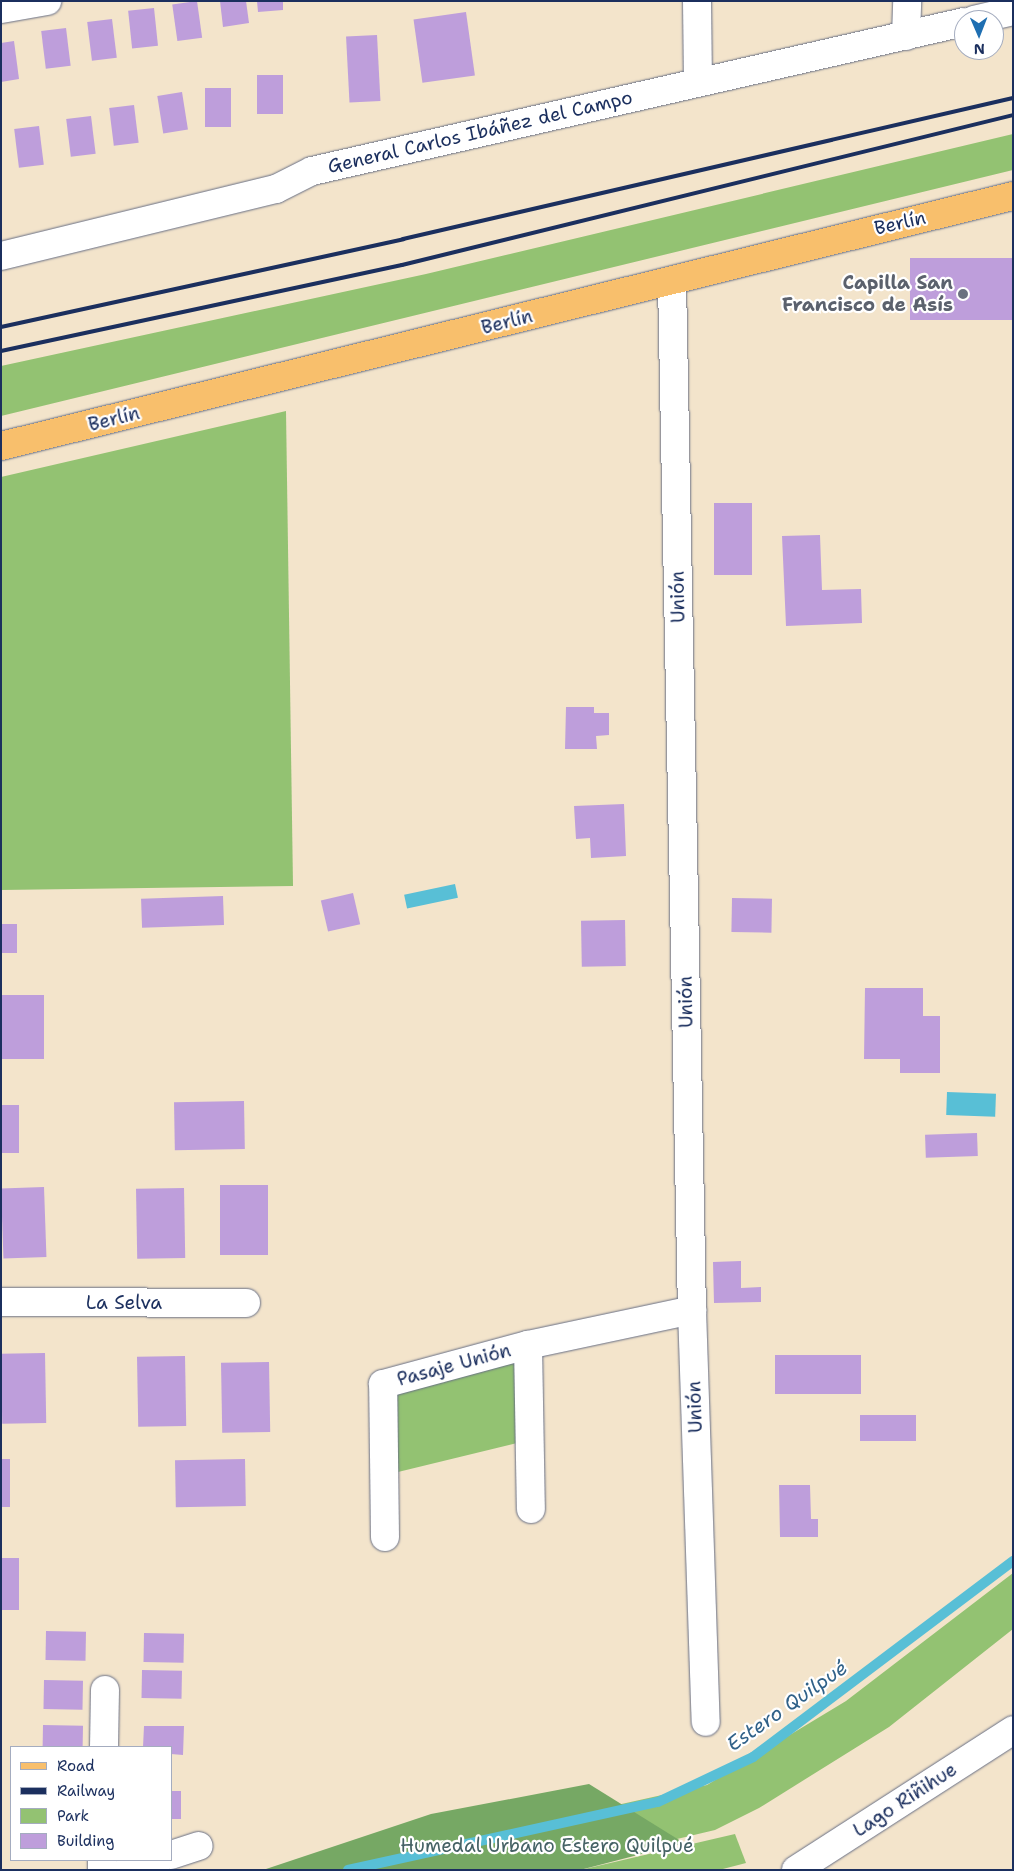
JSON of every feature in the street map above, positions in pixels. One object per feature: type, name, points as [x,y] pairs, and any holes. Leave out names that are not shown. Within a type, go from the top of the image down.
[{"type":"main road","name":"Berlín","points":[[1,446],[672,282],[1013,196]]},
{"type":"street","points":[[1,9],[47,1]]},
{"type":"street","points":[[696,1],[698,82]]},
{"type":"street","points":[[906,36],[907,1]]},
{"type":"street","name":"General Carlos Ibáñez del Campo","points":[[1,256],[276,189],[312,171],[954,24]]},
{"type":"street","name":"Unión","points":[[672,282],[692,1310],[706,1722]]},
{"type":"street","name":"La Selva","points":[[1,1302],[246,1303]]},
{"type":"street","name":"Pasaje Unión","points":[[385,1537],[383,1384],[528,1345],[692,1310]]},
{"type":"street","name":"Pasaje Unión","points":[[528,1345],[531,1509]]},
{"type":"street","points":[[104,1746],[105,1690]]},
{"type":"street","name":"Lago Riñihue","points":[[796,1870],[1013,1730]]},
{"type":"street","points":[[172,1855],[199,1846]]},
{"type":"street","points":[[127,1870],[155,1861]]},
{"type":"green space","points":[[1013,134],[1013,170],[1,416],[1,366],[426,274]]},
{"type":"green space","points":[[286,411],[293,886],[1,890],[1,477]]},
{"type":"green space","points":[[519,1356],[521,1442],[398,1472],[397,1387]]},
{"type":"green space","name":"Humedal Urbano Estero Quilpué","points":[[1013,1573],[1013,1629],[889,1727],[759,1808],[715,1830],[546,1870],[325,1870],[707,1785],[846,1701]]},
{"type":"green space","points":[[589,1784],[684,1843],[580,1870],[263,1870],[431,1814]]},
{"type":"green space","points":[[735,1834],[746,1863],[719,1870],[580,1870]]},
{"type":"water","points":[[455,884],[458,898],[407,909],[404,895]]},
{"type":"water","points":[[947,1092],[996,1094],[995,1117],[946,1115]]},
{"type":"building","points":[[197,1],[202,38],[177,41],[172,4]]},
{"type":"building","points":[[220,1],[246,1],[249,23],[223,27]]},
{"type":"building","points":[[257,1],[283,1],[283,10],[258,12]]},
{"type":"building","points":[[154,8],[158,46],[132,49],[128,11]]},
{"type":"building","points":[[466,12],[475,75],[422,83],[414,19]]},
{"type":"building","points":[[112,19],[117,58],[92,61],[87,22]]},
{"type":"building","points":[[66,28],[71,66],[46,69],[41,31]]},
{"type":"building","points":[[377,35],[380,101],[349,103],[346,37]]},
{"type":"building","points":[[14,41],[19,79],[1,82],[1,43]]},
{"type":"building","points":[[257,75],[283,75],[283,114],[257,114]]},
{"type":"building","points":[[205,88],[231,88],[231,127],[205,127]]},
{"type":"building","points":[[182,92],[188,130],[163,133],[157,96]]},
{"type":"building","points":[[134,105],[139,143],[114,146],[109,108]]},
{"type":"building","points":[[91,116],[96,154],[71,157],[66,119]]},
{"type":"building","points":[[39,126],[44,165],[19,168],[14,129]]},
{"type":"building","name":"Capilla San Francisco de Asís","points":[[910,258],[1013,258],[1013,320],[910,320]]},
{"type":"building","points":[[714,503],[752,503],[752,575],[714,575]]},
{"type":"building","points":[[820,535],[822,590],[861,589],[862,623],[786,626],[782,536]]},
{"type":"building","points":[[566,707],[594,707],[594,713],[609,713],[609,735],[596,736],[597,749],[565,749]]},
{"type":"building","points":[[624,804],[626,856],[591,858],[590,838],[576,839],[574,806]]},
{"type":"building","points":[[353,893],[360,924],[328,932],[321,900]]},
{"type":"building","points":[[223,896],[224,925],[142,928],[141,899]]},
{"type":"building","points":[[732,898],[772,899],[771,933],[731,932]]},
{"type":"building","points":[[625,920],[626,966],[582,967],[581,921]]},
{"type":"building","points":[[1,924],[17,924],[17,953],[1,953]]},
{"type":"building","points":[[865,988],[923,988],[923,1016],[940,1016],[940,1073],[900,1073],[900,1059],[864,1059]]},
{"type":"building","points":[[1,995],[44,995],[44,1059],[1,1059]]},
{"type":"building","points":[[244,1101],[245,1149],[175,1150],[174,1102]]},
{"type":"building","points":[[1,1105],[19,1105],[19,1153],[1,1153]]},
{"type":"building","points":[[977,1133],[978,1156],[926,1158],[925,1135]]},
{"type":"building","points":[[220,1185],[268,1185],[268,1255],[220,1255]]},
{"type":"building","points":[[44,1187],[46,1257],[3,1258],[1,1189]]},
{"type":"building","points":[[184,1188],[185,1258],[137,1259],[136,1189]]},
{"type":"building","points":[[741,1261],[741,1288],[761,1287],[761,1302],[714,1303],[713,1262]]},
{"type":"building","points":[[45,1353],[46,1423],[2,1424],[1,1354]]},
{"type":"building","points":[[775,1355],[861,1355],[861,1394],[775,1394]]},
{"type":"building","points":[[185,1356],[186,1426],[138,1427],[137,1357]]},
{"type":"building","points":[[269,1362],[270,1432],[222,1433],[221,1363]]},
{"type":"building","points":[[860,1415],[916,1415],[916,1441],[860,1441]]},
{"type":"building","points":[[1,1459],[10,1459],[10,1507],[1,1507]]},
{"type":"building","points":[[245,1459],[246,1506],[176,1507],[175,1460]]},
{"type":"building","points":[[779,1485],[810,1485],[811,1519],[818,1519],[818,1537],[780,1537]]},
{"type":"building","points":[[1,1558],[19,1558],[19,1610],[1,1610]]},
{"type":"building","points":[[46,1631],[86,1632],[85,1661],[45,1660]]},
{"type":"building","points":[[144,1633],[184,1634],[183,1663],[143,1662]]},
{"type":"building","points":[[142,1670],[182,1671],[182,1699],[142,1698]]},
{"type":"building","points":[[44,1680],[83,1681],[82,1710],[43,1709]]},
{"type":"building","points":[[43,1725],[83,1726],[83,1746],[43,1746]]},
{"type":"building","points":[[144,1726],[184,1726],[183,1755],[172,1754],[172,1746],[143,1746]]},
{"type":"building","points":[[172,1791],[181,1791],[181,1819],[172,1819]]},
{"type":"waterway","name":"Estero Quilpué","points":[[348,1870],[658,1802],[753,1757],[1013,1561]]},
{"type":"railway","points":[[1,327],[403,239],[1013,98]]},
{"type":"railway","points":[[1,351],[402,265],[1013,115]]},
{"type":"place","name":"Capilla San Francisco de Asís","points":[[963,294]]}]
